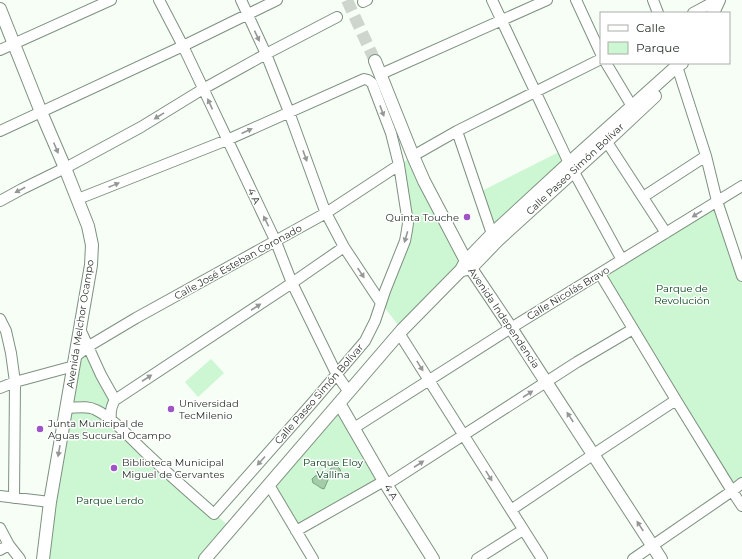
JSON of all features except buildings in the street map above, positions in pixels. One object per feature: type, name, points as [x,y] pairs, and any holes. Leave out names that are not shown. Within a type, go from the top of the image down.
[{"type":"main road","points":[[713,12],[718,0]]},
{"type":"main road","name":"Avenida Melchor Ocampo","points":[[0,9],[78,199],[88,226],[92,244],[91,265],[50,502],[43,559]]},
{"type":"main road","name":"Avenida Independencia","points":[[376,61],[413,156],[466,267],[511,328],[661,559]]},
{"type":"main road","name":"Calle Paseo Simón Bolívar","points":[[466,267],[492,234],[604,138],[680,66]]},
{"type":"main road","name":"Calle Paseo Simón Bolívar","points":[[205,559],[399,333],[466,267],[498,240],[571,167]]},
{"type":"main road","name":"4 A","points":[[340,403],[385,483],[433,559]]},
{"type":"street","points":[[0,50],[111,0]]},
{"type":"street","name":"4 A","points":[[159,0],[276,242],[292,283],[337,375],[349,392]]},
{"type":"street","points":[[241,0],[266,54],[326,213],[344,247],[381,303]]},
{"type":"street","points":[[0,132],[276,0]]},
{"type":"street","points":[[492,0],[571,167],[622,260]]},
{"type":"street","points":[[381,74],[547,0]]},
{"type":"street","points":[[576,0],[600,52]]},
{"type":"street","points":[[653,0],[658,12]]},
{"type":"street","points":[[695,12],[718,0]]},
{"type":"street","points":[[0,201],[141,127],[203,89],[337,17]]},
{"type":"street","points":[[413,156],[457,131],[600,60]]},
{"type":"street","points":[[607,64],[634,109]]},
{"type":"street","points":[[680,66],[718,201],[742,273]]},
{"type":"street","name":"Calle Paseo Simón Bolívar","points":[[111,420],[214,514],[337,375],[365,341],[375,321],[408,230],[399,165],[391,133],[372,83],[364,79],[289,112]]},
{"type":"street","points":[[78,199],[227,140],[289,112]]},
{"type":"street","points":[[457,131],[492,234]]},
{"type":"street","points":[[604,138],[666,233]]},
{"type":"street","points":[[643,197],[706,156]]},
{"type":"street","name":"Calle José Esteban Coronado","points":[[0,388],[75,361],[89,346],[326,213],[399,165]]},
{"type":"street","name":"Calle Nicolás Bravo","points":[[354,428],[428,379],[742,186]]},
{"type":"street","points":[[111,420],[111,407],[115,400],[344,247]]},
{"type":"street","points":[[600,274],[742,506]]},
{"type":"street","points":[[0,319],[6,331],[15,382],[14,498]]},
{"type":"street","points":[[296,531],[385,483],[464,436],[577,362],[633,328]]},
{"type":"street","points":[[80,329],[115,400]]},
{"type":"street","points":[[399,333],[542,559]]},
{"type":"street","points":[[511,510],[676,400]]},
{"type":"street","points":[[66,408],[91,408],[97,410],[111,420]]},
{"type":"street","points":[[633,559],[742,483]]},
{"type":"street","points":[[269,485],[313,559]]},
{"type":"street","points":[[0,496],[50,502]]},
{"type":"street","points":[[0,528],[9,545],[20,559]]},
{"type":"street","points":[[477,559],[523,530]]},
{"type":"street","points":[[0,550],[9,545]]},
{"type":"green space","points":[[563,150],[569,163],[492,234],[478,193]]},
{"type":"green space","points":[[413,156],[466,261],[402,330],[381,303],[405,241],[399,165]]},
{"type":"green space","name":"Parque de Revolución","points":[[717,201],[742,272],[742,483],[732,491],[600,274]]},
{"type":"green space","name":"Parque Lerdo","points":[[89,346],[115,400],[110,412],[162,467],[232,529],[205,559],[43,559],[76,356]]},
{"type":"green space","points":[[211,359],[224,373],[198,397],[185,382]]},
{"type":"green space","name":"Parque Eloy Vallina","points":[[339,403],[384,481],[296,531],[269,485]]},
{"type":"shaded area","points":[[337,466],[341,473],[338,478],[331,477],[324,489],[313,483],[312,479],[315,476],[328,472],[332,467]]},
{"type":"tunnel","points":[[347,0],[375,61]]},
{"type":"place","name":"Quinta Touche","points":[[467,217]]},
{"type":"place","name":"Universidad TecMilenio","points":[[171,409]]},
{"type":"place","name":"Junta Municipal de Aguas Sucursal Ocampo","points":[[40,429]]},
{"type":"place","name":"Biblioteca Municipal Miguel de Cervantes","points":[[114,468]]}]
